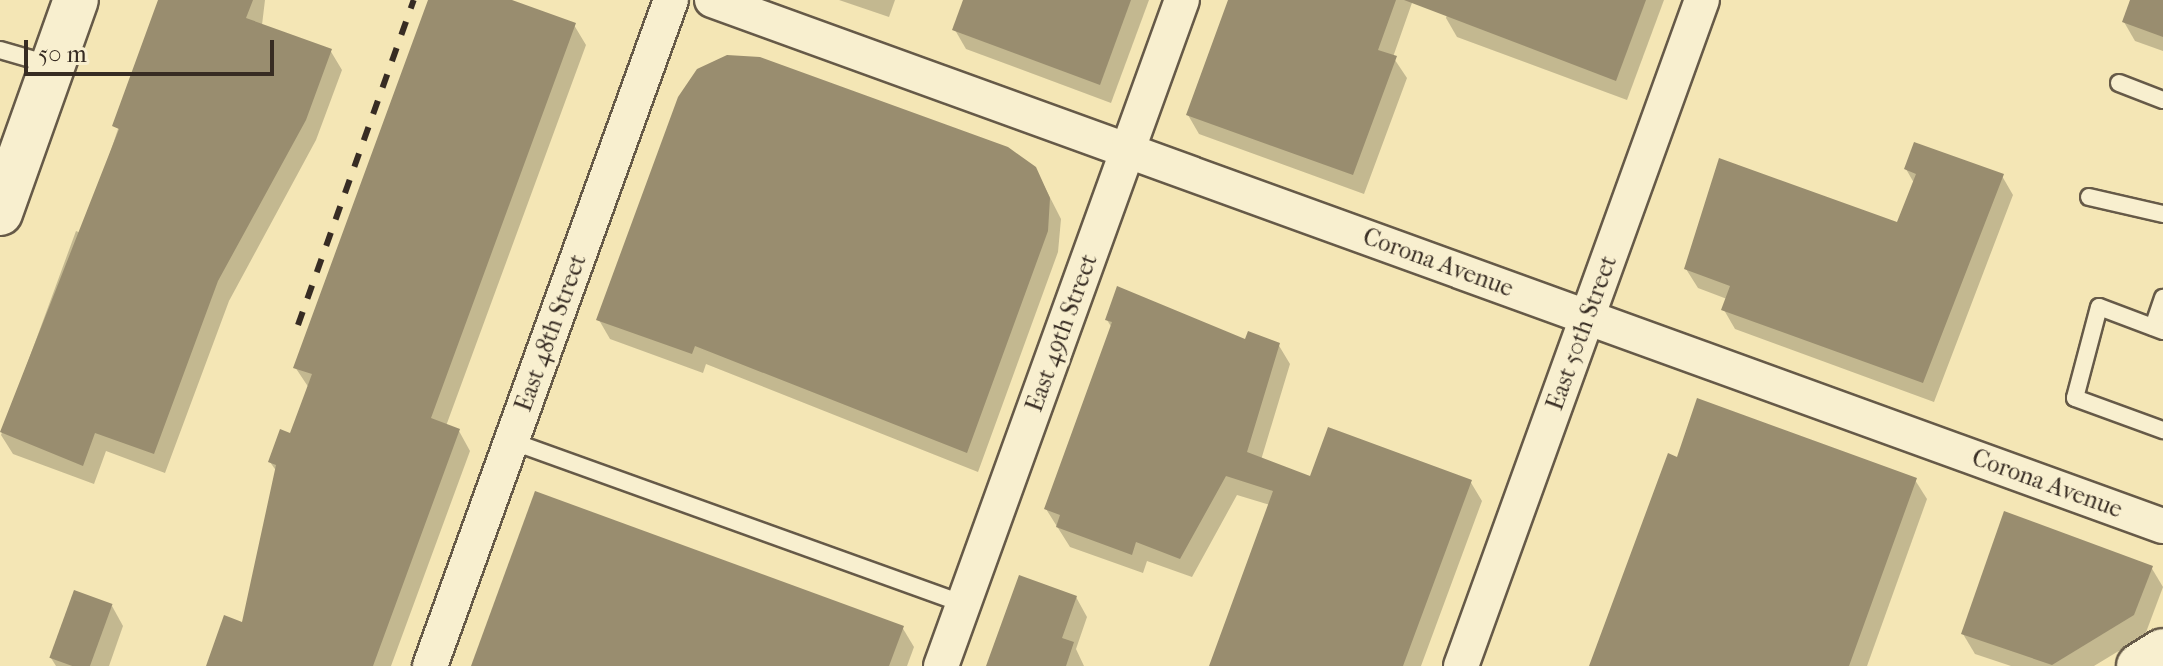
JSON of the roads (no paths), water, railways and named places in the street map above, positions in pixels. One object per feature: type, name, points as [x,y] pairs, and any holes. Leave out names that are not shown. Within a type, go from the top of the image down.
[{"type":"main road","points":[[0,213],[76,0]]},
{"type":"main road","points":[[2139,666],[2163,651]]},
{"type":"street","name":"East 48th Street","points":[[430,666],[671,0]]},
{"type":"street","name":"Corona Avenue","points":[[712,0],[2163,526]]},
{"type":"street","name":"East 49th Street","points":[[941,666],[1182,0]]},
{"type":"street","name":"East 50th Street","points":[[1461,666],[1702,0]]},
{"type":"lane","points":[[0,50],[52,66]]},
{"type":"lane","points":[[2119,83],[2163,100]]},
{"type":"lane","points":[[2089,197],[2163,214]]},
{"type":"lane","points":[[2163,298],[2158,329],[2099,307],[2075,398],[2163,430]]},
{"type":"lane","points":[[511,441],[964,604]]},
{"type":"railway","points":[[298,325],[414,0]]}]
